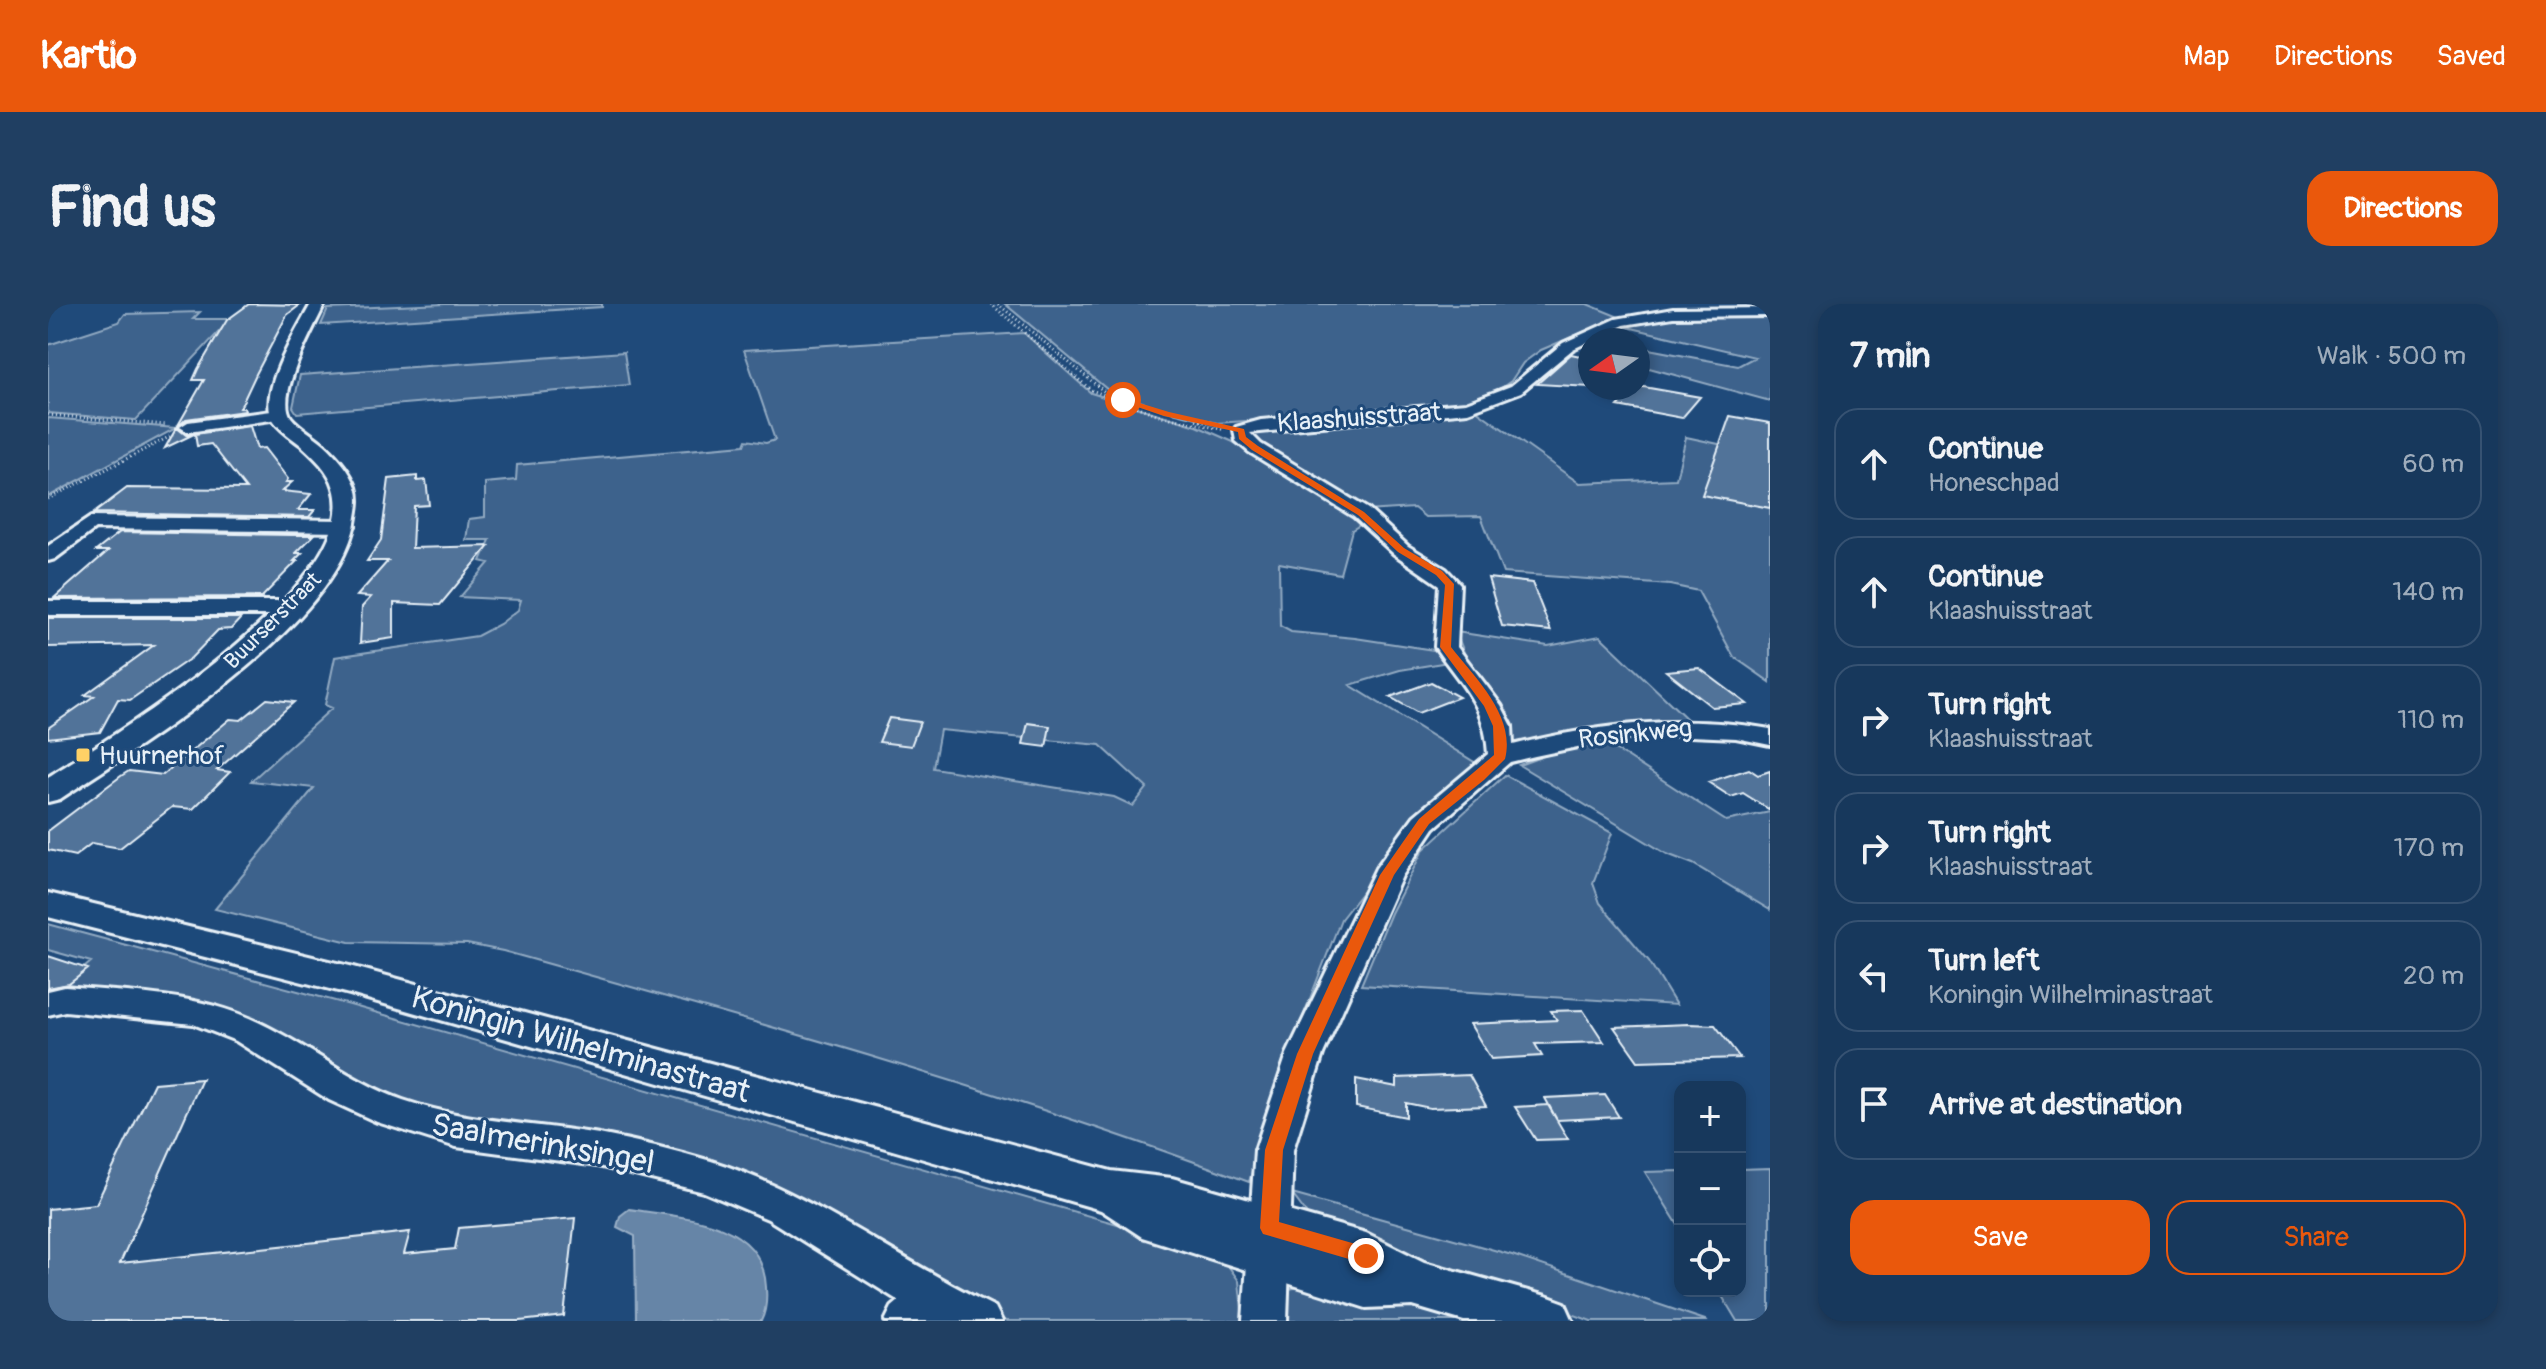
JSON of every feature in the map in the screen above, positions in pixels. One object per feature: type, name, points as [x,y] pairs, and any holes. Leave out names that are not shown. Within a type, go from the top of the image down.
[{"type":"main road","points":[[279,415],[276,404],[280,388],[318,304]]},
{"type":"main road","name":"Buurserstraat","points":[[48,792],[189,697],[230,665],[290,608],[338,549],[348,502],[340,478],[333,466],[279,415]]},
{"type":"main road","name":"Koningin Wilhelminastraat","points":[[48,905],[350,980],[1111,1192],[1159,1222],[1268,1241],[1366,1284],[1413,1282],[1546,1321]]},
{"type":"street","name":"Klaashuisstraat","points":[[1501,756],[1499,726],[1489,705],[1446,647],[1450,584],[1439,573],[1401,550],[1361,513],[1255,448],[1242,438],[1242,430],[1261,425],[1468,407],[1516,389],[1568,346],[1621,322],[1673,313],[1770,312]]},
{"type":"street","points":[[188,427],[279,415]]},
{"type":"street","points":[[48,555],[91,523],[345,526]]},
{"type":"street","points":[[48,608],[290,608]]},
{"type":"street","name":"Rosinkweg","points":[[1501,756],[1613,731],[1670,725],[1706,726],[1770,737]]},
{"type":"street","points":[[1265,1321],[1274,1150],[1305,1054],[1387,875],[1424,822],[1501,756]]},
{"type":"street","name":"Saalmerinksingel","points":[[48,1003],[65,999],[197,1012],[248,1032],[342,1090],[429,1124],[456,1132],[598,1150],[653,1161],[712,1178],[782,1207],[919,1302],[980,1321]]},
{"type":"path","points":[[991,304],[1091,390],[1162,416],[1220,430],[1242,430]]},
{"type":"path","points":[[998,304],[1099,390],[1167,414],[1242,430]]},
{"type":"path","points":[[48,415],[188,427]]},
{"type":"path","points":[[48,499],[188,427]]},
{"type":"shaded area","points":[[445,304],[602,304],[602,307],[321,325],[328,309]]},
{"type":"shaded area","points":[[1005,304],[1587,304],[1619,317],[1593,328],[1578,328],[1578,334],[1541,350],[1523,363],[1511,381],[1501,388],[1467,402],[1413,409],[1217,423],[1164,410],[1108,390]]},
{"type":"shaded area","points":[[200,312],[193,319],[231,319],[136,420],[48,413],[48,345],[119,322],[125,314]]},
{"type":"shaded area","points":[[1770,314],[1770,401],[1650,368],[1650,349],[1738,366],[1755,357],[1650,332],[1650,328],[1623,326],[1659,317]]},
{"type":"shaded area","points":[[1024,333],[1091,393],[1197,426],[1231,441],[1365,522],[1352,530],[1340,574],[1279,563],[1280,626],[1291,632],[1440,651],[1448,662],[1400,670],[1350,685],[1479,765],[1406,836],[1341,919],[1274,1091],[1249,1182],[972,1087],[503,951],[467,944],[349,942],[215,909],[314,788],[251,781],[332,708],[325,705],[335,657],[477,636],[518,610],[521,600],[460,597],[489,563],[481,561],[490,540],[466,540],[469,519],[485,517],[485,483],[516,480],[517,465],[744,445],[746,440],[766,443],[775,440],[744,350]],"holes":[[[940,730],[1100,745],[1147,788],[1133,806],[1114,797],[933,768]]]},
{"type":"shaded area","points":[[624,352],[629,385],[297,413],[293,407],[300,375]]},
{"type":"shaded area","points":[[1476,410],[1579,483],[1676,479],[1686,437],[1770,455],[1770,682],[1734,657],[1698,591],[1670,585],[1503,573],[1481,516],[1425,517],[1414,508],[1365,511],[1250,439],[1255,429]]},
{"type":"shaded area","points":[[48,418],[176,428],[48,497]]},
{"type":"shaded area","points":[[1456,632],[1548,646],[1600,636],[1688,720],[1635,724],[1515,749],[1504,713],[1469,665]]},
{"type":"shaded area","points":[[1604,742],[1726,821],[1770,812],[1770,910],[1693,864],[1667,854],[1519,765],[1563,749]]},
{"type":"shaded area","points":[[1505,775],[1612,833],[1593,883],[1600,903],[1649,961],[1676,1005],[1361,985],[1391,913],[1423,850]]},
{"type":"shaded area","points":[[48,924],[350,1005],[1219,1253],[1239,1281],[1243,1321],[1007,1321],[996,1318],[822,1216],[423,1120],[263,1037],[50,997],[91,962],[48,950]]},
{"type":"shaded area","points":[[1770,1168],[1770,1321],[1737,1321],[1723,1297],[1746,1297],[1746,1169]]},
{"type":"shaded area","points":[[1674,1171],[1674,1218],[1645,1172]]},
{"type":"shaded area","points":[[1292,1194],[1512,1255],[1708,1321],[1591,1321],[1504,1289],[1318,1229]]},
{"type":"shaded area","points":[[629,1209],[711,1224],[746,1243],[758,1258],[765,1278],[766,1305],[761,1321],[636,1321],[635,1236],[617,1227],[620,1216]]},
{"type":"shaded area","points":[[1326,1282],[1473,1321],[1289,1321],[1289,1289]]},
{"type":"building","points":[[249,304],[300,305],[287,315],[256,374],[240,408],[245,411],[186,419],[177,428],[186,435],[194,434],[165,448],[204,380],[193,380],[198,369],[227,320]]},
{"type":"building","points":[[1571,354],[1578,355],[1578,386],[1537,384]]},
{"type":"building","points":[[1650,388],[1700,397],[1682,418],[1618,406],[1624,400],[1650,400]]},
{"type":"building","points":[[1730,416],[1770,423],[1770,508],[1702,495]]},
{"type":"building","points":[[250,426],[257,449],[264,448],[288,479],[286,482],[292,482],[282,491],[311,494],[298,510],[315,510],[309,517],[94,513],[127,488],[246,489],[211,444],[197,446],[195,434]]},
{"type":"building","points":[[417,476],[417,481],[426,480],[429,505],[414,506],[412,548],[489,546],[440,605],[394,603],[394,638],[360,643],[362,607],[371,597],[357,596],[388,561],[367,561],[381,540],[389,479]]},
{"type":"building","points":[[120,532],[314,535],[296,553],[302,553],[294,561],[297,561],[262,597],[54,598],[108,551],[96,551]]},
{"type":"building","points":[[1488,578],[1532,583],[1551,631],[1502,626]]},
{"type":"building","points":[[48,618],[241,618],[231,629],[218,630],[191,658],[130,700],[118,699],[100,732],[48,738],[48,728],[94,696],[85,695],[154,645],[48,647]]},
{"type":"building","points":[[1699,668],[1747,704],[1712,707],[1666,671]]},
{"type":"building","points":[[1431,682],[1459,697],[1418,713],[1390,697]]},
{"type":"building","points":[[267,699],[294,702],[217,770],[230,772],[193,809],[172,807],[120,848],[92,843],[75,856],[48,850],[48,831],[121,776],[129,771],[163,775],[230,719],[241,720]]},
{"type":"building","points":[[889,718],[920,722],[911,746],[879,742]]},
{"type":"building","points":[[1028,723],[1050,726],[1046,747],[1023,744]]},
{"type":"building","points":[[1749,769],[1758,775],[1770,771],[1770,810],[1743,793],[1731,797],[1708,782]]},
{"type":"building","points":[[48,956],[88,969],[69,984],[48,988]]},
{"type":"building","points":[[1583,1010],[1604,1042],[1535,1044],[1542,1056],[1491,1059],[1470,1024],[1557,1020],[1551,1011]]},
{"type":"building","points":[[1715,1025],[1740,1058],[1638,1061],[1614,1027]]},
{"type":"building","points":[[1469,1075],[1486,1106],[1430,1108],[1406,1103],[1406,1117],[1356,1107],[1356,1079],[1397,1087],[1397,1078]]},
{"type":"building","points":[[202,1079],[120,1263],[410,1232],[404,1254],[455,1249],[459,1228],[575,1218],[564,1316],[520,1321],[48,1321],[48,1209],[96,1204],[154,1083]]},
{"type":"building","points":[[1605,1095],[1619,1117],[1557,1120],[1545,1098]]},
{"type":"building","points":[[1548,1105],[1568,1139],[1536,1140],[1515,1107]]},
{"type":"place","name":"Huurnerhof","points":[[83,755]]},
{"type":"route","points":[[1123,400],[1167,414],[1242,430],[1242,438],[1255,448],[1361,513],[1401,550],[1439,573],[1450,584],[1446,647],[1489,705],[1499,726],[1501,756],[1424,822],[1387,875],[1305,1054],[1274,1150],[1269,1228],[1366,1256]]}]
